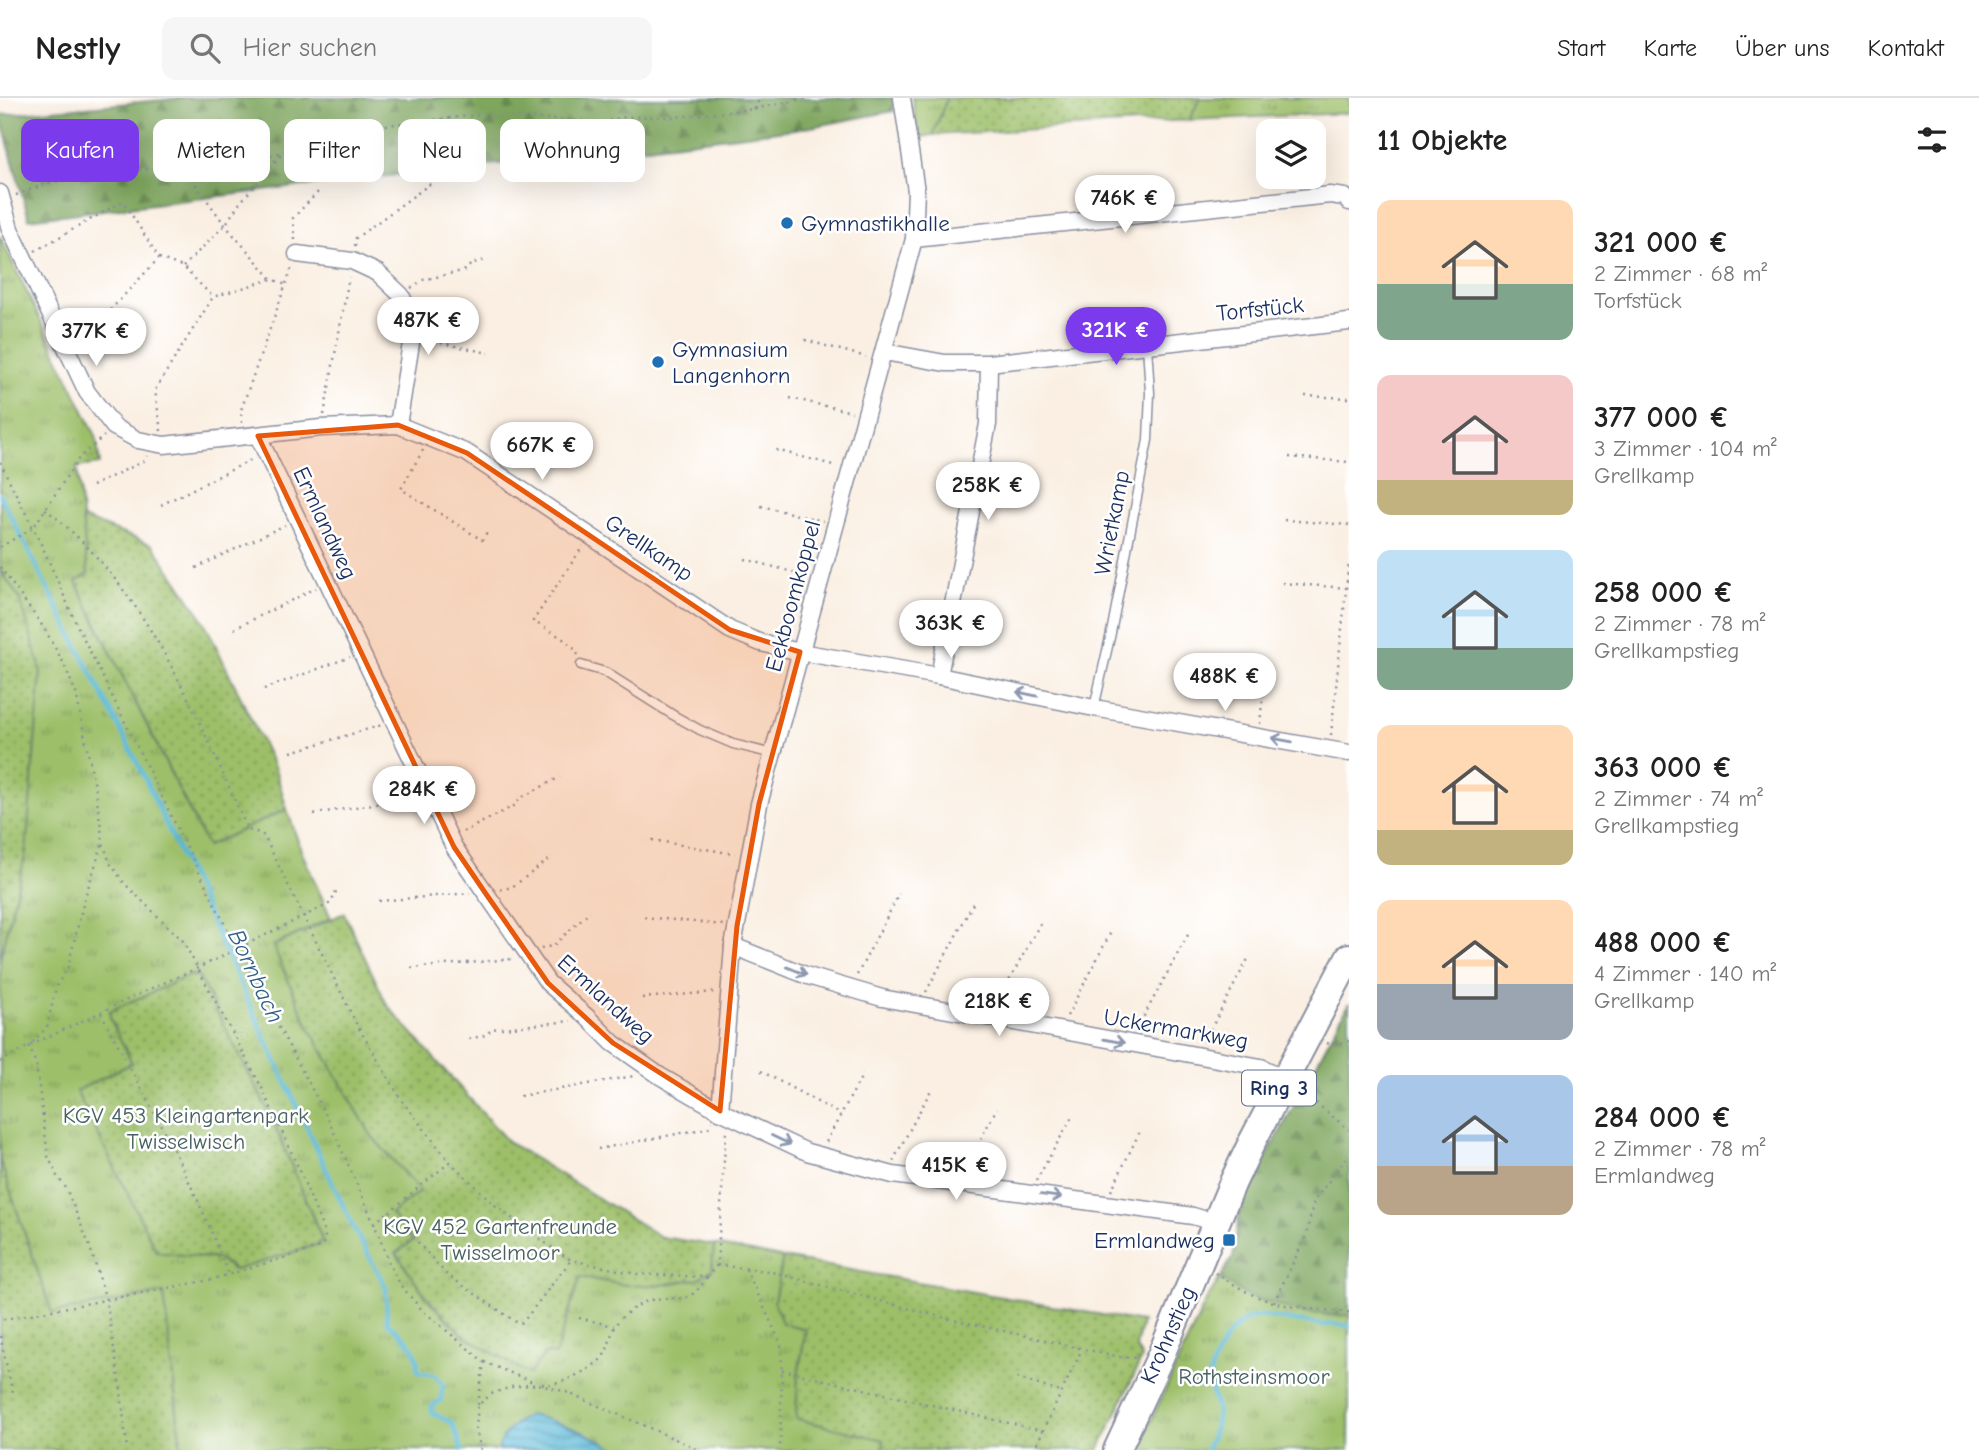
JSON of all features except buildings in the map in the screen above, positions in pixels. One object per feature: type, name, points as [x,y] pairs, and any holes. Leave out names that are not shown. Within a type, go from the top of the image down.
[{"type":"main road","name":"Krohnstieg","points":[[1117,1450],[1161,1355],[1252,1142],[1289,1084],[1349,957]]},
{"type":"street","name":"Eekboomkoppel","points":[[720,1111],[733,946],[760,804],[914,239],[916,191],[902,98]]},
{"type":"street","points":[[914,239],[1330,195],[1345,197],[1349,202]]},
{"type":"street","name":"Grellkamp","points":[[1,197],[10,229],[87,393],[114,427],[138,440],[159,444],[321,428],[398,425],[467,453],[730,630],[761,643],[1094,708],[1349,753]]},
{"type":"street","points":[[297,254],[352,261],[378,273],[401,295],[410,314],[412,337],[398,425]]},
{"type":"street","name":"Torfstück","points":[[883,357],[945,363],[989,363],[1349,322]]},
{"type":"street","points":[[939,676],[988,424],[989,363]]},
{"type":"street","name":"Ermlandweg","points":[[251,436],[266,453],[450,839],[548,983],[613,1043],[653,1071],[720,1111],[807,1152],[886,1173],[1193,1216],[1216,1223]]},
{"type":"street","name":"Uckermarkweg","points":[[733,946],[808,975],[882,998],[1261,1067],[1289,1084]]},
{"type":"lane","name":"Wrietkamp","points":[[1094,708],[1148,440],[1150,393],[1147,345]]},
{"type":"lane","points":[[581,665],[605,672],[700,730],[733,744],[772,754]]},
{"type":"path","points":[[754,109],[760,98]]},
{"type":"path","points":[[384,125],[478,115],[601,122],[625,117],[674,117],[754,109],[807,98]]},
{"type":"path","points":[[270,156],[284,152]]},
{"type":"path","points":[[183,267],[225,225],[239,204],[284,152]]},
{"type":"path","points":[[1,197],[86,175],[153,169]]},
{"type":"path","points":[[194,182],[225,225],[272,279],[286,285]]},
{"type":"path","points":[[321,428],[356,238],[433,182]]},
{"type":"path","points":[[251,436],[241,410],[297,254],[293,218],[321,189]]},
{"type":"path","points":[[23,258],[123,201],[159,258],[183,267],[213,297]]},
{"type":"path","points":[[65,345],[85,337],[159,258]]},
{"type":"path","points":[[401,295],[423,280],[466,270],[471,264],[488,259]]},
{"type":"path","points":[[92,485],[144,461],[159,444],[155,390],[213,297],[272,279]]},
{"type":"path","points":[[412,337],[489,353]]},
{"type":"path","points":[[805,341],[883,357]]},
{"type":"path","points":[[1305,396],[1349,398]]},
{"type":"path","points":[[790,398],[867,415]]},
{"type":"path","points":[[0,547],[33,528],[79,458],[114,427]]},
{"type":"path","points":[[430,438],[401,489],[482,540],[489,529]]},
{"type":"path","points":[[776,450],[851,470]]},
{"type":"path","points":[[161,505],[266,453]]},
{"type":"path","points":[[1289,457],[1349,462]]},
{"type":"path","points":[[0,462],[75,621],[237,949],[328,1119],[390,1266],[402,1287],[422,1310],[484,1362],[538,1384],[566,1392],[697,1450]]},
{"type":"path","points":[[761,506],[836,524]]},
{"type":"path","points":[[45,509],[67,526],[99,560],[133,603],[174,672],[248,830],[264,836],[357,1025],[402,1101],[450,1162],[497,1207],[571,1260],[635,1274],[707,1277]]},
{"type":"path","points":[[196,568],[298,519]]},
{"type":"path","points":[[1284,520],[1349,525]]},
{"type":"path","points":[[581,665],[576,650],[533,621],[590,535]]},
{"type":"path","points":[[745,559],[821,580]]},
{"type":"path","points":[[1329,749],[1349,561]]},
{"type":"path","points":[[0,567],[44,628],[76,693],[96,792],[103,843],[110,863],[124,883],[183,941],[262,1088],[325,1234],[325,1240],[317,1248],[209,1280],[0,1320]]},
{"type":"path","points":[[234,629],[328,582]]},
{"type":"path","points":[[1282,583],[1347,588]]},
{"type":"path","points":[[264,689],[362,653]]},
{"type":"path","points":[[1259,737],[1266,661]]},
{"type":"path","points":[[291,752],[394,721]]},
{"type":"path","points":[[450,839],[514,806],[521,797],[561,777]]},
{"type":"path","points":[[314,814],[429,794]]},
{"type":"path","points":[[652,840],[738,855],[748,861]]},
{"type":"path","points":[[29,1046],[47,1027],[56,987],[68,967],[83,900],[103,843]]},
{"type":"path","points":[[379,901],[485,892],[512,887],[550,859]]},
{"type":"path","points":[[0,1062],[331,903],[337,889]]},
{"type":"path","points":[[850,988],[899,894]]},
{"type":"path","points":[[919,1005],[974,902]]},
{"type":"path","points":[[411,968],[529,956],[554,945],[590,911]]},
{"type":"path","points":[[644,917],[737,926]]},
{"type":"path","points":[[989,1017],[1041,922]]},
{"type":"path","points":[[1060,1030],[1111,932]]},
{"type":"path","points":[[1130,1043],[1189,933]]},
{"type":"path","points":[[1197,1056],[1248,959]]},
{"type":"path","points":[[642,998],[730,991]]},
{"type":"path","points":[[101,1012],[184,1171],[228,1274]]},
{"type":"path","points":[[469,1039],[486,1035],[492,1029],[587,1017]]},
{"type":"path","points":[[1321,1040],[1332,1045],[1349,1041]]},
{"type":"path","points":[[29,1046],[36,1064],[48,1156],[66,1188],[90,1247],[106,1300],[121,1391],[127,1450]]},
{"type":"path","points":[[520,1096],[653,1071]]},
{"type":"path","points":[[761,1071],[841,1115]]},
{"type":"path","points":[[819,1155],[863,1074]]},
{"type":"path","points":[[1289,1084],[1349,1130]]},
{"type":"path","points":[[886,1173],[931,1090]]},
{"type":"path","points":[[956,1184],[998,1108]]},
{"type":"path","points":[[598,1149],[708,1128],[720,1111]]},
{"type":"path","points":[[478,1405],[493,1393],[512,1387],[553,1384],[577,1375],[604,1357],[614,1326],[624,1315],[652,1299],[683,1299],[699,1289],[713,1272],[716,1265],[727,1129],[720,1111]]},
{"type":"path","points":[[1029,1194],[1072,1117]]},
{"type":"path","points":[[1105,1204],[1140,1131]]},
{"type":"path","points":[[1274,1302],[1306,1236],[1314,1200],[1349,1154]]},
{"type":"path","points":[[374,1223],[450,1162]]},
{"type":"path","points":[[390,1211],[446,1274],[519,1324],[571,1260]]},
{"type":"path","points":[[1200,1264],[1255,1296],[1320,1311],[1349,1312]]},
{"type":"path","points":[[716,1265],[768,1271],[941,1317],[1120,1357],[1161,1355]]},
{"type":"path","points":[[746,1268],[781,1344],[780,1450]]},
{"type":"path","points":[[579,1318],[614,1326]]},
{"type":"path","points":[[0,1336],[13,1394]]},
{"type":"path","points":[[1034,1450],[1082,1349]]},
{"type":"path","points":[[481,1450],[476,1429],[484,1362]]},
{"type":"path","points":[[782,1370],[1043,1432]]},
{"type":"path","points":[[1017,1378],[1062,1392]]},
{"type":"highlighted area","points":[[398,425],[467,453],[730,630],[800,652],[759,804],[737,926],[720,1111],[613,1043],[548,983],[486,894],[454,847],[258,436]]},
{"type":"green space","points":[[183,98],[892,98],[894,111],[811,127],[645,147],[645,119],[500,119],[500,164],[486,165],[486,119],[398,119],[398,175],[384,176],[384,119],[284,119],[284,182],[337,182],[29,219],[0,115]]},
{"type":"green space","points":[[912,98],[947,98],[933,135],[918,138]]},
{"type":"green space","points":[[947,98],[1200,98],[1189,120],[933,135]]},
{"type":"green space","points":[[1200,98],[1349,98],[1349,113],[1189,120]]},
{"type":"green space","points":[[0,236],[96,436],[100,464],[77,467],[88,574],[76,582],[207,846],[287,809],[302,853],[331,918],[273,946],[310,1029],[371,1135],[421,1192],[413,1241],[396,1253],[428,1299],[463,1335],[555,1355],[580,1277],[626,1285],[660,1285],[712,1270],[714,1245],[783,1258],[774,1301],[806,1328],[798,1376],[885,1441],[882,1450],[181,1450],[174,1382],[52,1314],[0,1161],[0,958],[26,852],[5,575],[0,570]],"holes":[[[191,975],[198,976],[270,1114],[321,1237],[232,1269],[219,1259],[157,1252],[126,1067],[133,1063],[110,1011]]]},
{"type":"green space","points":[[82,518],[153,545],[203,619],[275,769],[287,809],[207,846],[76,582],[88,574]]},
{"type":"green space","points":[[0,570],[20,599],[41,670],[26,852],[0,958]]},
{"type":"green space","name":"KGV 452 Gartenfreunde Twisselmoor","points":[[344,913],[387,1005],[508,1142],[661,1237],[714,1245],[712,1270],[697,1279],[660,1285],[626,1285],[580,1277],[555,1355],[546,1353],[529,1374],[463,1335],[428,1299],[396,1253],[413,1241],[391,1214],[420,1191],[371,1135],[310,1029],[273,946]]},
{"type":"green space","name":"KGV 453 Kleingartenpark Twisselwisch","points":[[191,975],[198,976],[270,1114],[322,1241],[235,1270],[218,1259],[157,1252],[76,1091],[132,1063],[110,1018],[110,1011]]},
{"type":"green space","points":[[1349,1003],[1349,1450],[1144,1450],[1145,1434],[1207,1299],[1233,1257],[1239,1214],[1252,1184]]},
{"type":"green space","name":"KGV 453 Kleingartenpark Twisselwisch","points":[[0,1161],[52,1313],[164,1293],[181,1450],[0,1450]]},
{"type":"green space","points":[[783,1258],[1142,1322],[1136,1347],[1142,1358],[1099,1450],[882,1450],[884,1440],[796,1419],[798,1376],[806,1329],[782,1323],[774,1301]]},
{"type":"green space","name":"Rothsteinsmoor","points":[[1220,1279],[1248,1296],[1303,1313],[1349,1316],[1349,1450],[1144,1450],[1145,1434],[1207,1299]]},
{"type":"water","points":[[529,1415],[575,1429],[618,1450],[498,1450],[510,1429]]},
{"type":"waterway","name":"Bornbach","points":[[0,495],[141,770],[353,1227],[386,1287],[387,1322],[413,1348],[419,1372],[434,1375],[443,1384],[441,1400],[432,1406],[431,1412],[452,1423],[462,1450]]},
{"type":"waterway","points":[[1206,1450],[1217,1414],[1211,1387],[1211,1370],[1223,1344],[1236,1327],[1254,1317],[1262,1316],[1349,1326]]},
{"type":"place","name":"Gymnastikhalle","points":[[787,223]]},
{"type":"place","name":"Gymnasium Langenhorn","points":[[658,362]]},
{"type":"place","name":"Ermlandweg","points":[[1229,1240]]}]
